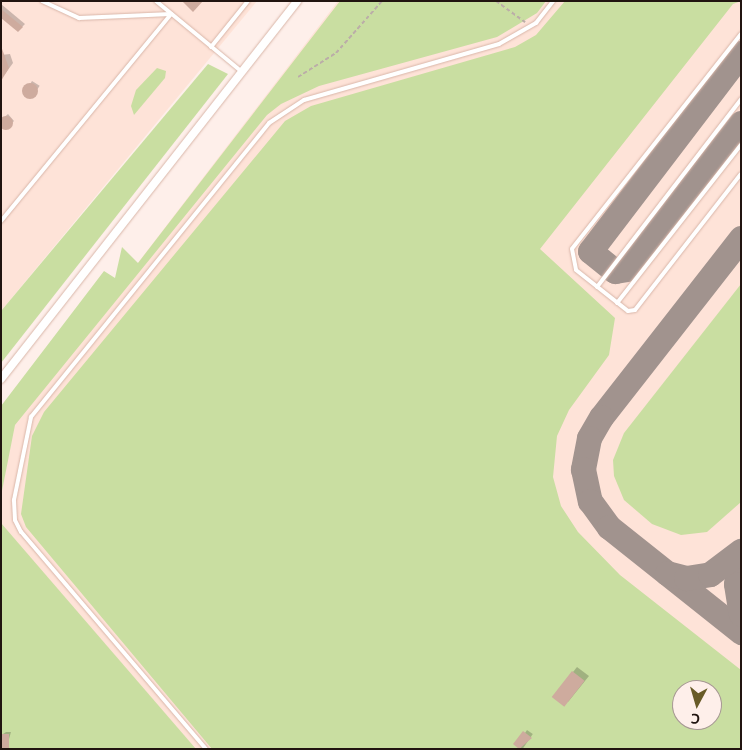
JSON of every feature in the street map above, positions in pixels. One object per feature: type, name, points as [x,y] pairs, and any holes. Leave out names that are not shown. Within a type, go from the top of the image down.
[{"type":"street","points":[[1,379],[297,1]]},
{"type":"lane","points":[[42,1],[79,18],[171,14]]},
{"type":"lane","points":[[156,1],[242,72]]},
{"type":"lane","points":[[211,47],[248,1]]},
{"type":"lane","points":[[206,749],[21,532],[15,520],[14,500],[31,418],[269,123],[304,100],[499,44],[532,26],[552,1]]},
{"type":"lane","points":[[1,221],[171,14]]},
{"type":"lane","points":[[741,34],[572,249],[576,270],[628,311],[635,310],[741,174]]},
{"type":"lane","points":[[597,287],[741,99]]},
{"type":"lane","points":[[617,303],[741,145]]},
{"type":"path","points":[[298,77],[336,53],[382,1]]},
{"type":"path","points":[[496,1],[532,26]]},
{"type":"shaded area","points":[[1,1],[257,1],[1,311]]},
{"type":"shaded area","points":[[338,1],[741,1],[741,749],[1,749],[1,496],[14,425]]},
{"type":"green space","points":[[340,1],[546,1],[537,13],[497,37],[319,86],[281,104],[267,115],[15,425],[1,496],[1,406],[104,271],[115,278],[122,247],[138,263]]},
{"type":"green space","points":[[565,1],[741,1],[733,4],[540,249],[615,318],[609,355],[569,410],[557,436],[553,477],[561,506],[578,532],[620,575],[741,670],[741,749],[212,749],[26,527],[21,514],[32,436],[44,412],[285,121],[311,106],[515,47],[536,35]]},
{"type":"green space","points":[[208,64],[228,74],[1,363],[1,311]]},
{"type":"green space","points":[[157,68],[166,71],[165,78],[134,115],[131,106],[136,90]]},
{"type":"green space","points":[[741,284],[741,502],[707,532],[681,535],[652,524],[624,500],[614,476],[613,460],[624,433]]},
{"type":"green space","points":[[1,523],[196,749],[1,749]]},
{"type":"building","points":[[182,1],[203,1],[193,12]]},
{"type":"building","points":[[1,9],[23,27],[18,32],[1,18]]},
{"type":"building","points":[[1,46],[9,68],[1,81]]},
{"type":"building","points":[[30,83],[36,85],[38,91],[36,97],[30,99],[24,97],[22,91],[24,85]]},
{"type":"building","points":[[6,116],[11,118],[13,123],[11,128],[6,130],[1,128],[-1,123],[1,118]]},
{"type":"building","points":[[572,671],[585,681],[564,707],[552,697]]},
{"type":"building","points":[[523,731],[532,738],[519,749],[513,744]]},
{"type":"building","points":[[2,734],[9,734],[9,749],[2,749]]},
{"type":"taxiway","points":[[741,53],[590,251],[615,271],[626,269],[741,123]]},
{"type":"taxiway","points":[[741,238],[601,417],[589,438],[583,469],[590,501],[609,527],[741,632]]},
{"type":"taxiway","points":[[667,573],[686,578],[710,574],[741,551]]},
{"type":"taxiway","points":[[741,558],[736,584],[741,614]]}]
